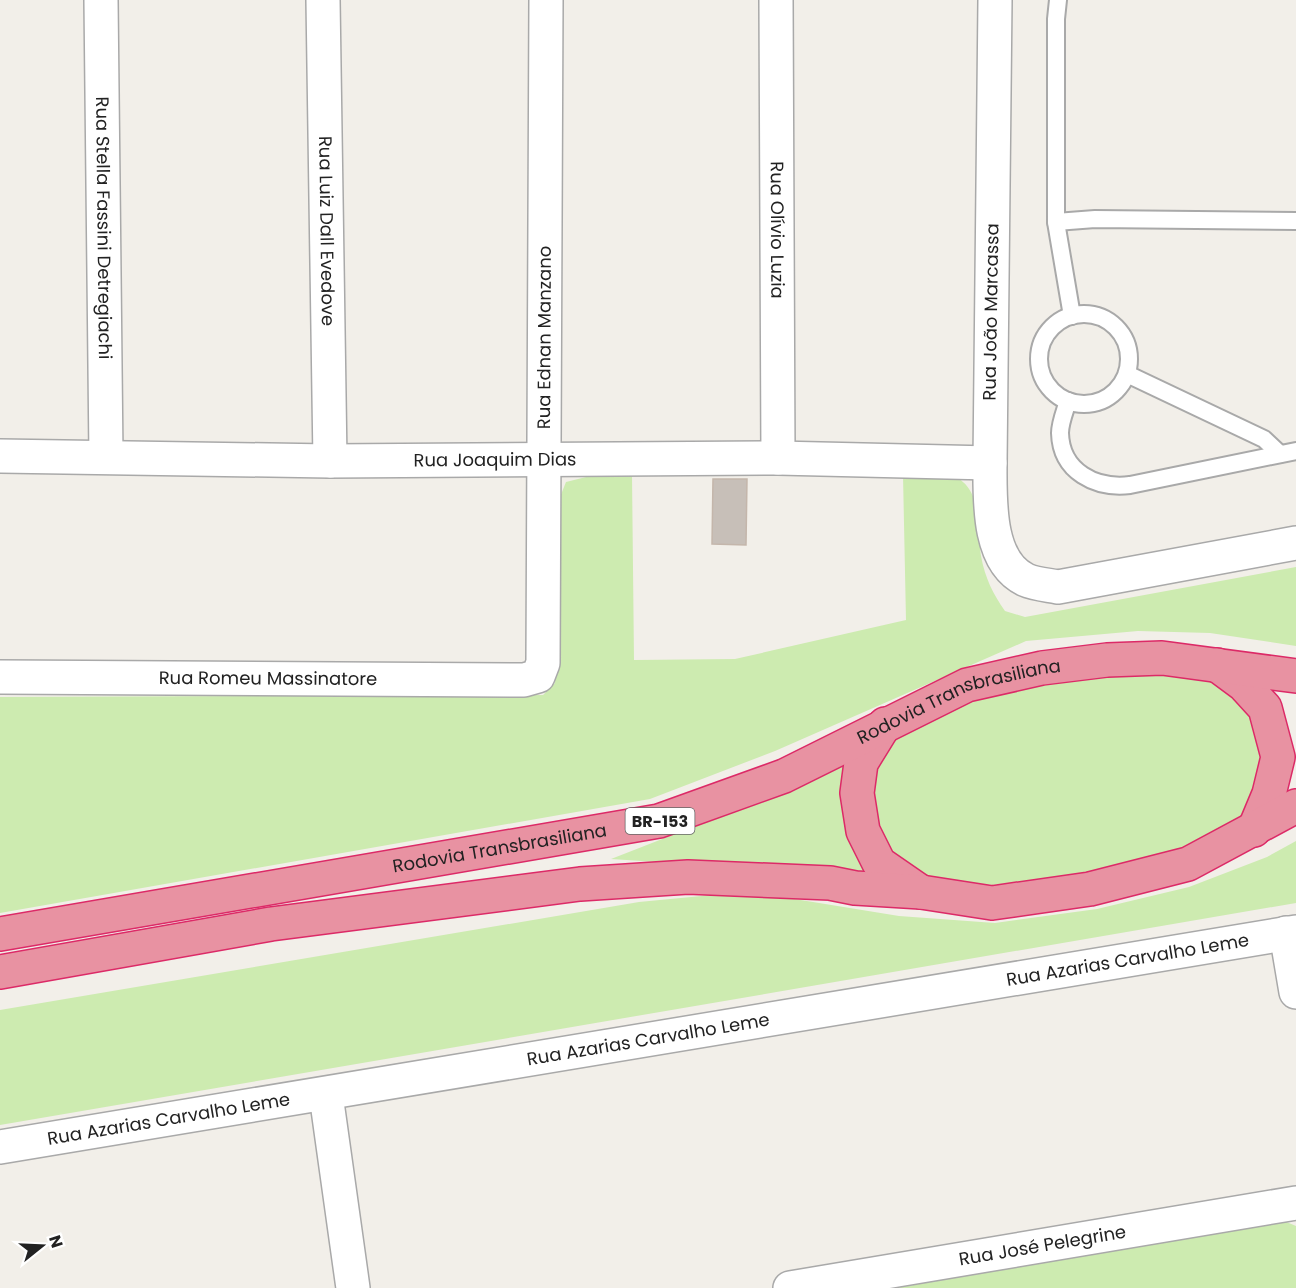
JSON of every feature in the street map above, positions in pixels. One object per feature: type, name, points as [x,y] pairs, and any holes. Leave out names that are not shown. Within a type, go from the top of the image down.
[{"type":"highway","name":"Rodovia Transbrasiliana","points":[[0,934],[659,821],[784,776],[967,685],[1042,668],[1107,660],[1162,658],[1296,676]]},
{"type":"highway","points":[[1216,665],[1244,685],[1265,708],[1278,757],[1269,794],[1254,830]]},
{"type":"highway","points":[[885,724],[861,763],[857,793],[863,831],[879,863],[921,892]]},
{"type":"highway","points":[[0,972],[271,924],[580,884],[688,877],[830,884],[921,892],[992,903],[1090,889],[1188,864],[1296,806]]},
{"type":"street","name":"Rua Stella Fassini Detregiachi","points":[[101,0],[106,457]]},
{"type":"street","name":"Rua Luiz Dall Evedove","points":[[322,0],[330,461]]},
{"type":"street","name":"Rua Ednan Manzano","points":[[538,676],[543,663],[546,0]]},
{"type":"street","name":"Rua Olívio Luzia","points":[[776,0],[778,458]]},
{"type":"street","name":"Rua João Marcassa","points":[[995,0],[990,464],[991,502],[997,540],[1008,565],[1026,580],[1058,587],[1296,543]]},
{"type":"street","name":"Rua Joaquim Dias","points":[[0,456],[330,461],[778,458],[990,464]]},
{"type":"street","name":"Rua Romeu Massinatore","points":[[0,677],[524,680],[538,676]]},
{"type":"street","points":[[1291,933],[1296,993]]},
{"type":"street","name":"Rua Azarias Carvalho Leme","points":[[0,1147],[326,1095],[1291,933]]},
{"type":"street","points":[[326,1095],[353,1288]]},
{"type":"street","name":"Rua José Pelegrine","points":[[790,1288],[1296,1203]]},
{"type":"lane","points":[[1058,0],[1056,20],[1056,222],[1072,316]]},
{"type":"lane","points":[[1056,222],[1095,219],[1296,222]]},
{"type":"lane","points":[[1086,314],[1099,317],[1120,332],[1128,352],[1127,374],[1120,387],[1103,400],[1082,404],[1068,401],[1046,382],[1041,369],[1040,356],[1043,342],[1050,330],[1060,321],[1086,314]]},
{"type":"lane","points":[[1127,374],[1288,452]]},
{"type":"lane","points":[[1068,401],[1060,431],[1062,448],[1070,463],[1082,475],[1097,484],[1113,487],[1130,485],[1288,452]]},
{"type":"green space","points":[[933,473],[950,475],[961,480],[969,488],[977,510],[981,556],[987,579],[1005,611],[1025,617],[1296,567],[1296,646],[1210,633],[1138,631],[1026,641],[775,751],[650,799],[0,913],[0,697],[543,695],[555,683],[558,502],[566,482],[590,476],[632,475],[634,660],[735,659],[906,620],[903,475]]},
{"type":"green space","points":[[1117,670],[1205,676],[1247,707],[1263,746],[1262,782],[1239,820],[1171,853],[1076,875],[993,885],[917,878],[890,862],[868,817],[868,769],[885,740],[941,709],[1003,687]]},
{"type":"green space","points":[[851,755],[874,876],[611,859],[790,789]]},
{"type":"green space","points":[[1296,841],[1296,903],[0,1125],[0,1010],[639,902],[712,895],[776,896],[899,916],[995,923],[1097,909],[1189,887],[1267,857]]},
{"type":"green space","points":[[1284,1221],[1296,1226],[1296,1288],[896,1288]]},
{"type":"building","points":[[713,479],[747,479],[746,545],[712,544]]}]
